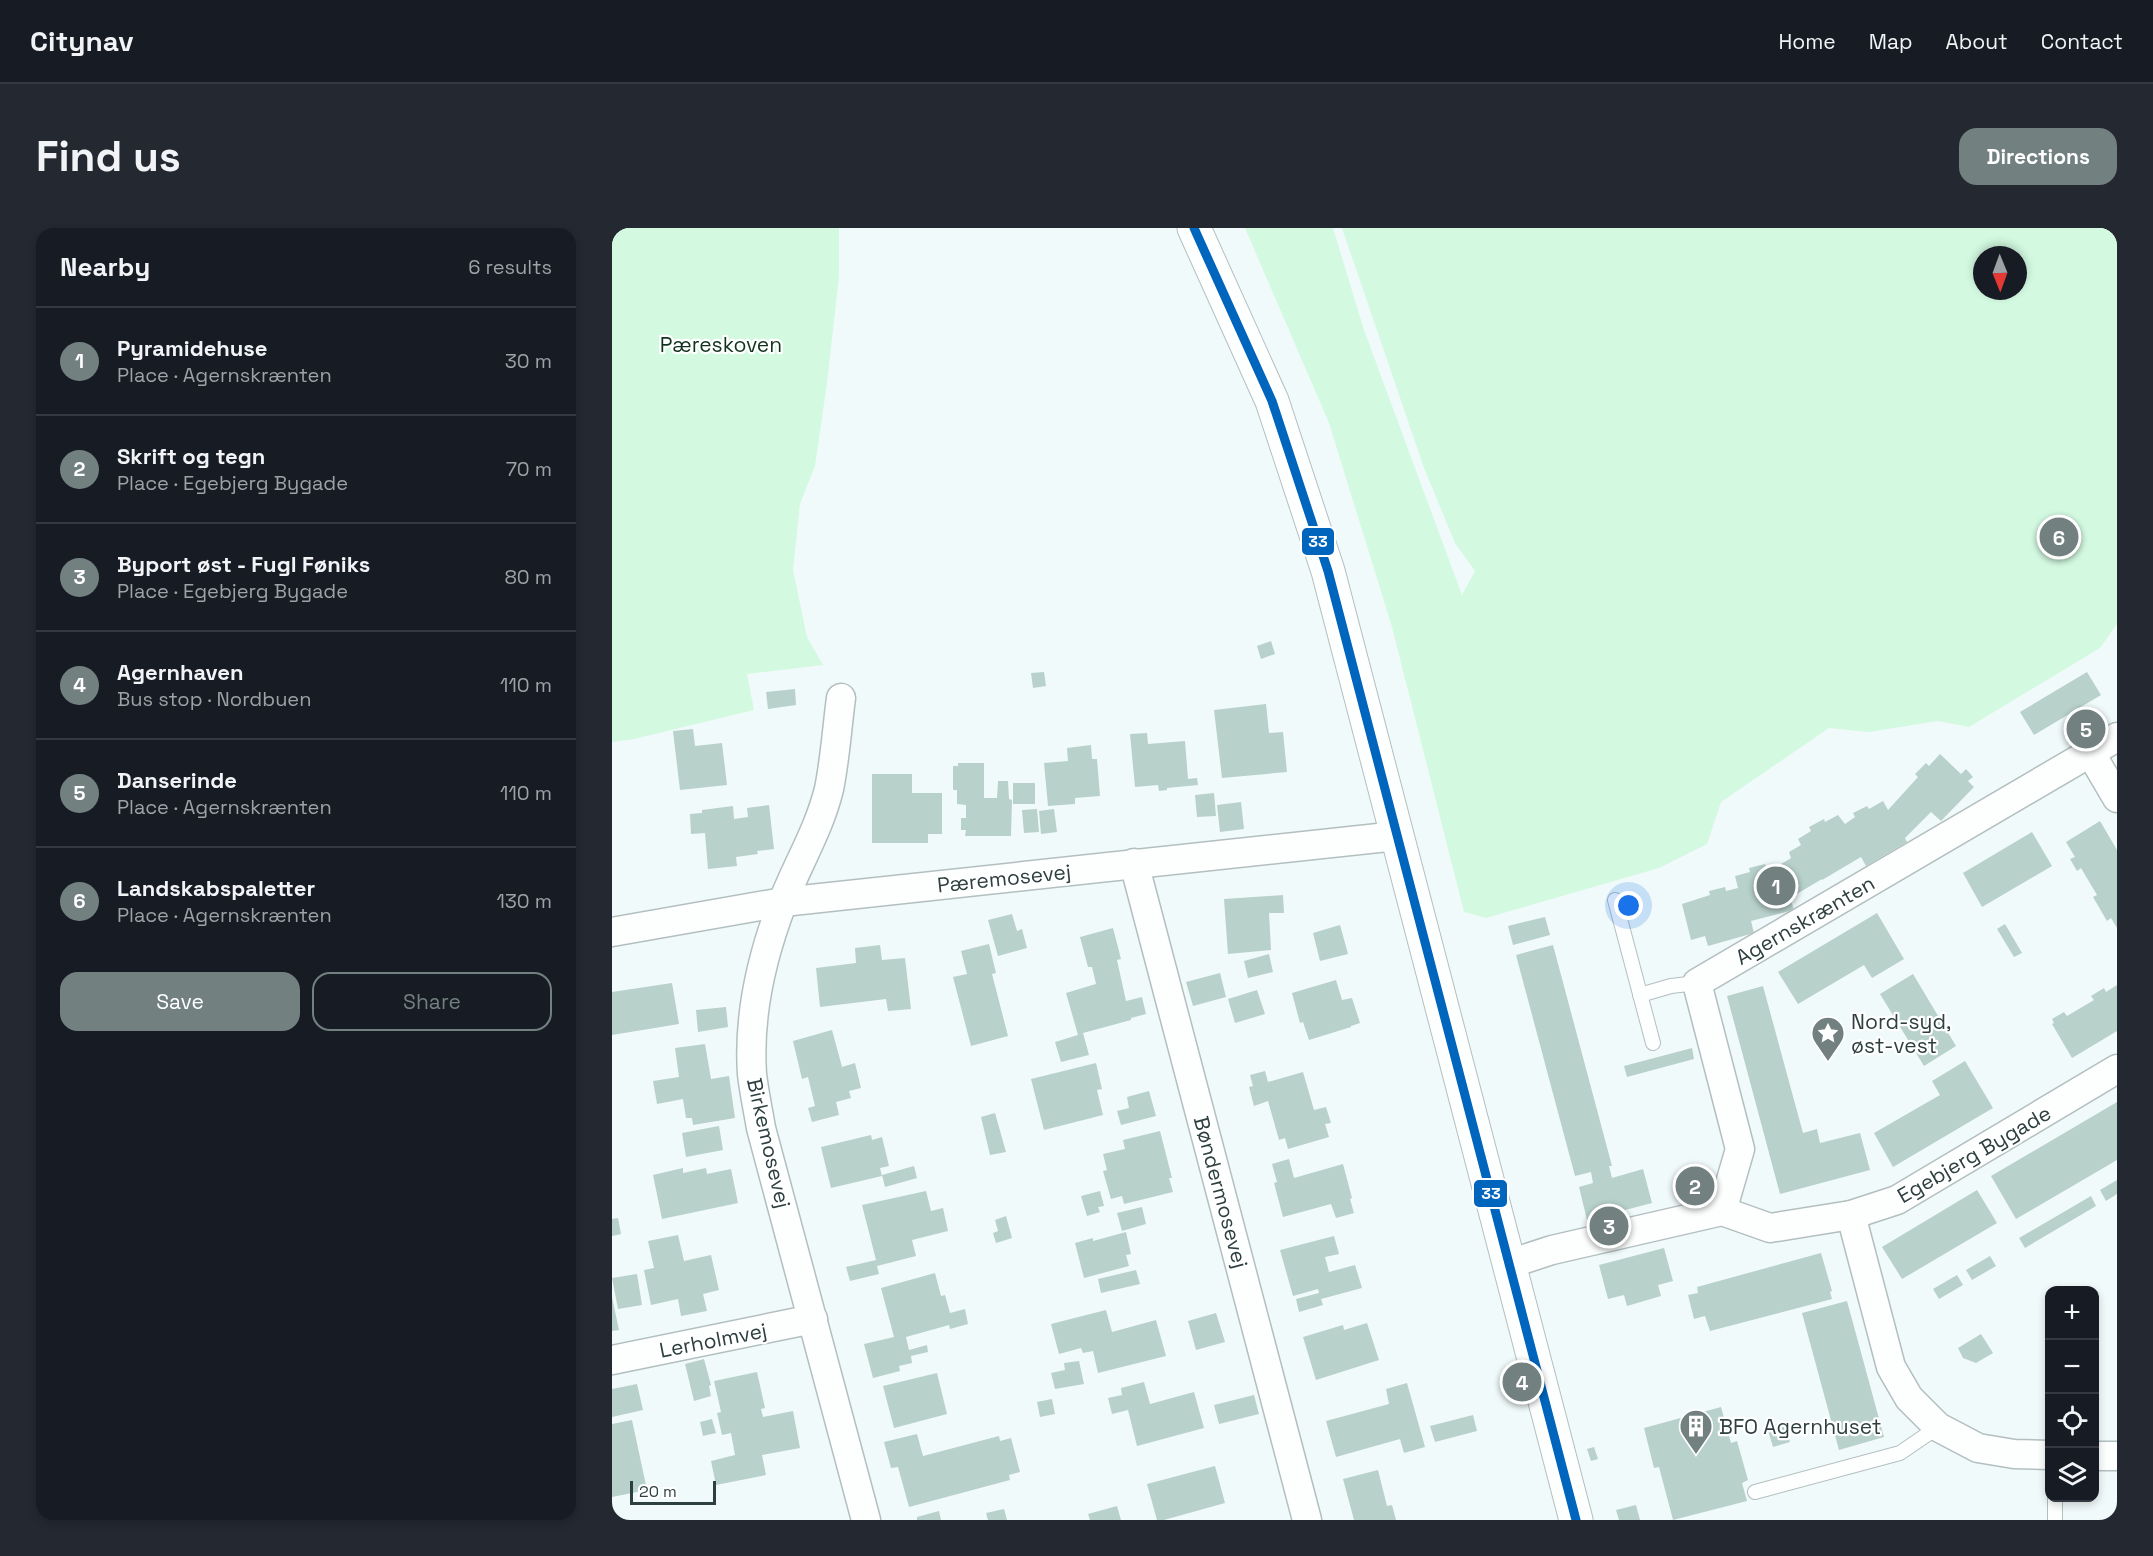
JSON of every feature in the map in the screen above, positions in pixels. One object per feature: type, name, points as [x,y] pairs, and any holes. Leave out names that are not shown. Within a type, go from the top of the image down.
[{"type":"street","points":[[1194,228],[1272,401],[1328,571],[1576,1520]]},
{"type":"street","name":"Birkemosevej","points":[[841,699],[828,789],[808,848],[783,902],[761,968],[753,1009],[751,1040],[753,1076],[761,1128],[866,1520]]},
{"type":"street","name":"Agernskrænten","points":[[1697,983],[2117,737]]},
{"type":"street","points":[[2090,752],[2117,798]]},
{"type":"street","name":"Pæremosevej","points":[[612,932],[783,902],[1397,836]]},
{"type":"street","name":"Bøndermosevej","points":[[1134,864],[1307,1520]]},
{"type":"street","points":[[1509,1264],[1552,1250],[1722,1211],[1740,1149],[1697,983]]},
{"type":"street","name":"Egebjerg Bygade","points":[[1722,1211],[1770,1228],[1851,1215],[1898,1200],[2117,1069]]},
{"type":"street","points":[[1851,1215],[1891,1367],[1909,1398],[1938,1427],[1978,1448],[2014,1454],[2045,1455]]},
{"type":"street","name":"Lerholmvej","points":[[612,1360],[813,1319]]},
{"type":"street","points":[[2099,1456],[2117,1456]]},
{"type":"lane","points":[[1614,900],[1653,1043]]},
{"type":"lane","points":[[1640,995],[1671,986],[1697,983]]},
{"type":"lane","points":[[1755,1492],[1900,1453],[1938,1427]]},
{"type":"lane","points":[[2055,1502],[2055,1520]]},
{"type":"green space","name":"Pæreskoven","points":[[612,228],[839,228],[839,276],[815,466],[800,504],[793,570],[807,637],[823,665],[747,674],[754,710],[634,739],[612,742]]},
{"type":"green space","points":[[1245,228],[1333,228],[1364,330],[1462,595],[1475,571],[1455,543],[1424,468],[1342,228],[2117,228],[2117,624],[2100,648],[1969,727],[1938,721],[1869,732],[1829,728],[1721,802],[1707,844],[1659,868],[1486,918],[1464,912],[1392,627],[1329,423]]},
{"type":"building","points":[[1271,641],[1275,654],[1261,659],[1257,646]]},
{"type":"building","points":[[1044,672],[1046,686],[1033,688],[1031,673]]},
{"type":"building","points":[[2087,672],[2101,695],[2034,735],[2020,712]]},
{"type":"building","points":[[795,689],[796,705],[768,709],[766,692]]},
{"type":"building","points":[[1266,704],[1269,733],[1283,732],[1287,772],[1222,778],[1214,710]]},
{"type":"building","points":[[693,729],[695,746],[722,743],[727,785],[680,790],[673,731]]},
{"type":"building","points":[[1147,733],[1148,744],[1185,741],[1188,779],[1197,778],[1198,785],[1159,791],[1158,785],[1135,787],[1130,734]]},
{"type":"building","points":[[1091,745],[1092,759],[1097,759],[1100,796],[1075,798],[1075,804],[1048,806],[1044,763],[1068,761],[1067,748]]},
{"type":"building","points":[[1940,754],[1961,774],[1966,769],[1973,777],[1968,781],[1974,787],[1941,821],[1931,812],[1905,838],[1907,842],[1866,866],[1861,857],[1790,898],[1794,910],[1751,921],[1754,933],[1708,946],[1705,936],[1691,940],[1682,904],[1710,895],[1709,891],[1725,887],[1726,891],[1738,888],[1735,876],[1750,872],[1749,868],[1765,864],[1766,867],[1781,864],[1791,858],[1789,852],[1801,845],[1798,839],[1811,831],[1809,827],[1824,819],[1825,822],[1838,815],[1845,824],[1855,817],[1853,813],[1867,806],[1869,809],[1883,801],[1888,810],[1918,777],[1915,774],[1926,763],[1929,766]]},
{"type":"building","points":[[958,763],[984,763],[984,798],[997,798],[998,781],[1008,781],[1009,799],[1012,800],[1011,836],[965,836],[966,830],[961,830],[961,818],[966,818],[966,805],[957,804],[957,790],[953,790],[953,766],[958,766]]},
{"type":"building","points":[[872,774],[912,774],[912,793],[942,793],[942,834],[928,834],[928,843],[872,843]]},
{"type":"building","points":[[1013,783],[1035,783],[1035,804],[1013,804]]},
{"type":"building","points":[[1214,793],[1216,816],[1197,817],[1195,795]]},
{"type":"building","points":[[1241,802],[1244,829],[1220,832],[1217,805]]},
{"type":"building","points":[[769,805],[774,849],[736,857],[737,866],[708,869],[705,833],[691,834],[690,814],[733,806],[734,819],[748,817],[747,808]]},
{"type":"building","points":[[1037,809],[1039,832],[1024,833],[1022,810]]},
{"type":"building","points":[[1054,809],[1057,832],[1041,834],[1039,811]]},
{"type":"building","points":[[2100,821],[2117,850],[2117,928],[2111,918],[2107,921],[2093,897],[2097,895],[2081,868],[2077,871],[2070,859],[2075,857],[2066,842]]},
{"type":"building","points":[[2032,832],[2052,866],[1982,907],[1963,873]]},
{"type":"building","points":[[1283,895],[1284,913],[1269,913],[1271,950],[1228,954],[1224,899]]},
{"type":"building","points":[[1877,913],[1904,959],[1872,978],[1864,965],[1798,1004],[1778,972]]},
{"type":"building","points":[[1012,914],[1017,931],[1022,929],[1027,948],[998,956],[988,920]]},
{"type":"building","points":[[1545,917],[1550,935],[1513,945],[1508,926]]},
{"type":"building","points":[[2005,924],[2022,953],[2014,957],[1997,929]]},
{"type":"building","points":[[1340,925],[1348,954],[1320,961],[1313,933]]},
{"type":"building","points":[[1113,928],[1121,959],[1117,960],[1126,1001],[1142,997],[1146,1014],[1083,1033],[1089,1055],[1061,1062],[1055,1042],[1078,1035],[1066,993],[1096,984],[1092,967],[1088,967],[1080,937]]},
{"type":"building","points":[[989,944],[996,973],[992,974],[1008,1036],[971,1046],[953,977],[967,974],[961,951]]},
{"type":"building","points":[[880,945],[882,960],[905,958],[911,1009],[888,1011],[886,999],[820,1007],[816,968],[856,963],[855,948]]},
{"type":"building","points":[[1553,945],[1612,1166],[1609,1166],[1612,1178],[1643,1169],[1652,1203],[1587,1220],[1579,1187],[1593,1183],[1591,1172],[1575,1176],[1516,955]]},
{"type":"building","points":[[1269,954],[1273,972],[1248,978],[1244,961]]},
{"type":"building","points":[[1220,973],[1226,997],[1193,1006],[1186,982]]},
{"type":"building","points":[[1913,974],[1956,1046],[1924,1066],[1880,994]]},
{"type":"building","points":[[1336,980],[1342,1000],[1352,998],[1360,1023],[1309,1040],[1303,1022],[1300,1023],[1292,993]]},
{"type":"building","points":[[672,983],[679,1024],[612,1035],[612,992]]},
{"type":"building","points":[[2117,985],[2117,1031],[2072,1058],[2052,1024],[2054,1023],[2052,1019],[2064,1012],[2067,1016],[2094,1000],[2091,996],[2104,988],[2106,992]]},
{"type":"building","points":[[1763,986],[1803,1133],[1817,1129],[1820,1143],[1860,1133],[1870,1170],[1780,1194],[1727,996]]},
{"type":"building","points":[[1257,990],[1265,1014],[1235,1023],[1228,999]]},
{"type":"building","points":[[726,1007],[728,1027],[698,1032],[696,1010]]},
{"type":"building","points":[[832,1030],[842,1067],[855,1063],[861,1088],[849,1091],[851,1098],[836,1102],[839,1115],[812,1122],[808,1108],[815,1106],[808,1077],[802,1079],[793,1041]]},
{"type":"building","points":[[705,1044],[711,1079],[729,1076],[735,1118],[693,1125],[692,1118],[686,1118],[683,1099],[657,1104],[653,1081],[679,1077],[675,1048]]},
{"type":"building","points":[[1692,1048],[1694,1059],[1627,1077],[1624,1066]]},
{"type":"building","points":[[1965,1061],[1993,1108],[1893,1167],[1874,1133],[1940,1095],[1932,1081]]},
{"type":"building","points":[[1096,1063],[1102,1089],[1097,1090],[1103,1115],[1044,1130],[1031,1079]]},
{"type":"building","points":[[1265,1071],[1268,1082],[1303,1072],[1314,1110],[1326,1107],[1331,1123],[1325,1124],[1329,1137],[1288,1149],[1285,1138],[1279,1140],[1268,1101],[1254,1106],[1249,1087],[1253,1086],[1250,1075]]},
{"type":"building","points":[[1149,1091],[1156,1116],[1121,1125],[1117,1111],[1129,1108],[1127,1097]]},
{"type":"building","points":[[2117,1102],[2117,1160],[2016,1219],[1991,1176]]},
{"type":"building","points":[[995,1113],[1006,1152],[990,1155],[981,1117]]},
{"type":"building","points":[[719,1126],[723,1150],[686,1157],[682,1133]]},
{"type":"building","points":[[1160,1131],[1172,1178],[1169,1178],[1173,1192],[1124,1204],[1122,1196],[1111,1199],[1103,1171],[1107,1170],[1103,1154],[1125,1149],[1123,1140]]},
{"type":"building","points":[[871,1135],[872,1140],[882,1137],[889,1166],[880,1168],[882,1176],[831,1188],[821,1147]]},
{"type":"building","points":[[1289,1159],[1294,1178],[1343,1164],[1354,1213],[1336,1218],[1331,1204],[1283,1217],[1274,1183],[1277,1182],[1272,1164]]},
{"type":"building","points":[[914,1166],[917,1178],[885,1187],[882,1175]]},
{"type":"building","points":[[683,1168],[683,1173],[706,1168],[707,1174],[731,1169],[738,1203],[662,1219],[653,1175]]},
{"type":"building","points":[[2117,1180],[2117,1194],[2106,1201],[2100,1190]]},
{"type":"building","points":[[1977,1190],[1997,1223],[1902,1279],[1882,1247]]},
{"type":"building","points":[[926,1191],[931,1211],[943,1208],[948,1231],[912,1240],[916,1256],[877,1266],[879,1274],[850,1281],[846,1267],[876,1260],[862,1205]]},
{"type":"building","points":[[1100,1191],[1104,1206],[1098,1207],[1100,1212],[1087,1216],[1081,1196]]},
{"type":"building","points":[[2091,1196],[2096,1206],[2025,1248],[2019,1238]]},
{"type":"building","points":[[1142,1207],[1146,1224],[1122,1231],[1117,1213]]},
{"type":"building","points":[[1006,1216],[1012,1238],[996,1243],[993,1233],[998,1231],[995,1220]]},
{"type":"building","points":[[618,1218],[621,1234],[612,1236],[612,1219]]},
{"type":"building","points":[[1126,1232],[1131,1254],[1126,1255],[1129,1266],[1084,1278],[1075,1243],[1093,1238],[1093,1241]]},
{"type":"building","points":[[678,1235],[684,1261],[711,1255],[719,1290],[703,1294],[707,1311],[681,1316],[678,1299],[651,1305],[644,1270],[654,1268],[648,1241]]},
{"type":"building","points":[[1334,1236],[1339,1254],[1325,1257],[1329,1272],[1355,1265],[1362,1288],[1321,1299],[1323,1305],[1299,1312],[1296,1299],[1319,1293],[1318,1289],[1293,1296],[1280,1250]]},
{"type":"building","points":[[1664,1248],[1673,1281],[1658,1285],[1661,1296],[1627,1306],[1624,1295],[1608,1299],[1599,1265]]},
{"type":"building","points":[[1821,1253],[1832,1291],[1830,1292],[1832,1299],[1710,1331],[1705,1316],[1694,1319],[1688,1295],[1698,1293],[1697,1287]]},
{"type":"building","points":[[1990,1256],[1996,1266],[1972,1280],[1966,1270]]},
{"type":"building","points":[[1136,1270],[1140,1284],[1101,1293],[1098,1279]]},
{"type":"building","points":[[935,1273],[941,1296],[945,1295],[950,1313],[965,1309],[968,1324],[950,1329],[949,1325],[906,1337],[909,1350],[927,1345],[928,1352],[911,1356],[912,1363],[899,1366],[900,1371],[873,1378],[864,1344],[894,1337],[881,1288]]},
{"type":"building","points":[[637,1274],[642,1305],[618,1309],[612,1278]]},
{"type":"building","points":[[1957,1275],[1963,1285],[1939,1299],[1933,1289]]},
{"type":"building","points":[[612,1297],[619,1330],[612,1331]]},
{"type":"building","points":[[1847,1301],[1884,1437],[1839,1450],[1802,1313]]},
{"type":"building","points":[[1106,1310],[1112,1332],[1156,1320],[1166,1356],[1098,1373],[1093,1351],[1083,1353],[1081,1348],[1059,1354],[1051,1324]]},
{"type":"building","points":[[1216,1313],[1225,1342],[1196,1350],[1188,1321]]},
{"type":"building","points":[[1367,1323],[1379,1360],[1316,1380],[1303,1337],[1343,1325],[1344,1330]]},
{"type":"building","points":[[1981,1334],[1993,1353],[1976,1363],[1963,1358],[1958,1348]]},
{"type":"building","points":[[704,1359],[711,1385],[709,1386],[711,1396],[694,1401],[685,1364]]},
{"type":"building","points":[[1079,1361],[1084,1384],[1055,1389],[1051,1373],[1065,1370],[1064,1363]]},
{"type":"building","points":[[757,1372],[765,1408],[761,1409],[763,1417],[793,1411],[800,1448],[762,1455],[766,1475],[716,1485],[711,1461],[735,1455],[731,1433],[722,1435],[717,1413],[721,1412],[714,1381]]},
{"type":"building","points":[[937,1373],[947,1414],[894,1428],[883,1386]]},
{"type":"building","points":[[1144,1382],[1150,1404],[1194,1392],[1204,1428],[1137,1446],[1128,1410],[1112,1414],[1108,1398],[1122,1395],[1121,1388]]},
{"type":"building","points":[[1407,1383],[1425,1447],[1404,1453],[1400,1439],[1336,1457],[1326,1421],[1389,1404],[1386,1389]]},
{"type":"building","points":[[637,1384],[643,1410],[612,1417],[612,1389]]},
{"type":"building","points":[[1254,1395],[1259,1414],[1219,1424],[1214,1405]]},
{"type":"building","points":[[1052,1399],[1055,1414],[1040,1417],[1037,1402]]},
{"type":"building","name":"BFO Agernhuset","points":[[1721,1407],[1731,1443],[1737,1441],[1748,1480],[1742,1483],[1747,1501],[1673,1520],[1659,1467],[1654,1468],[1644,1428]]},
{"type":"building","points":[[1473,1415],[1477,1431],[1435,1442],[1430,1426]]},
{"type":"building","points":[[712,1419],[716,1433],[703,1436],[700,1422]]},
{"type":"building","points":[[632,1420],[647,1490],[612,1497],[612,1424]]},
{"type":"building","points":[[1784,1422],[1790,1442],[1773,1447],[1767,1427]]},
{"type":"building","points":[[917,1434],[923,1456],[999,1436],[1000,1441],[1011,1438],[1020,1472],[1009,1475],[1010,1480],[909,1507],[898,1467],[891,1468],[884,1442]]},
{"type":"building","points":[[1594,1447],[1598,1459],[1591,1461],[1587,1449]]},
{"type":"building","points":[[1215,1466],[1225,1503],[1157,1520],[1147,1484]]},
{"type":"building","points":[[1378,1470],[1387,1506],[1392,1505],[1396,1520],[1354,1520],[1343,1479]]},
{"type":"building","points":[[1636,1505],[1640,1520],[1619,1520],[1616,1510]]},
{"type":"building","points":[[1117,1506],[1121,1520],[1090,1520],[1088,1514]]},
{"type":"building","points":[[1004,1509],[1007,1520],[988,1520],[986,1513]]},
{"type":"building","points":[[939,1511],[941,1520],[917,1520],[917,1517]]},
{"type":"transit line","name":"33","points":[[1194,228],[1272,401],[1328,571],[1576,1520]]},
{"type":"place","name":"Landskabspaletter","points":[[2059,537]]},
{"type":"place","name":"Danserinde","points":[[2086,729]]},
{"type":"place","name":"Pyramidehuse","points":[[1776,886]]},
{"type":"place","name":"Nord-syd, øst-vest","points":[[1828,1062]]},
{"type":"place","name":"Skrift og tegn","points":[[1695,1186]]},
{"type":"place","name":"Byport øst - Fugl Føniks","points":[[1609,1226]]},
{"type":"place","name":"Agernhaven","points":[[1522,1382]]},
{"type":"place","name":"BFO Agernhuset","points":[[1696,1455]]}]
